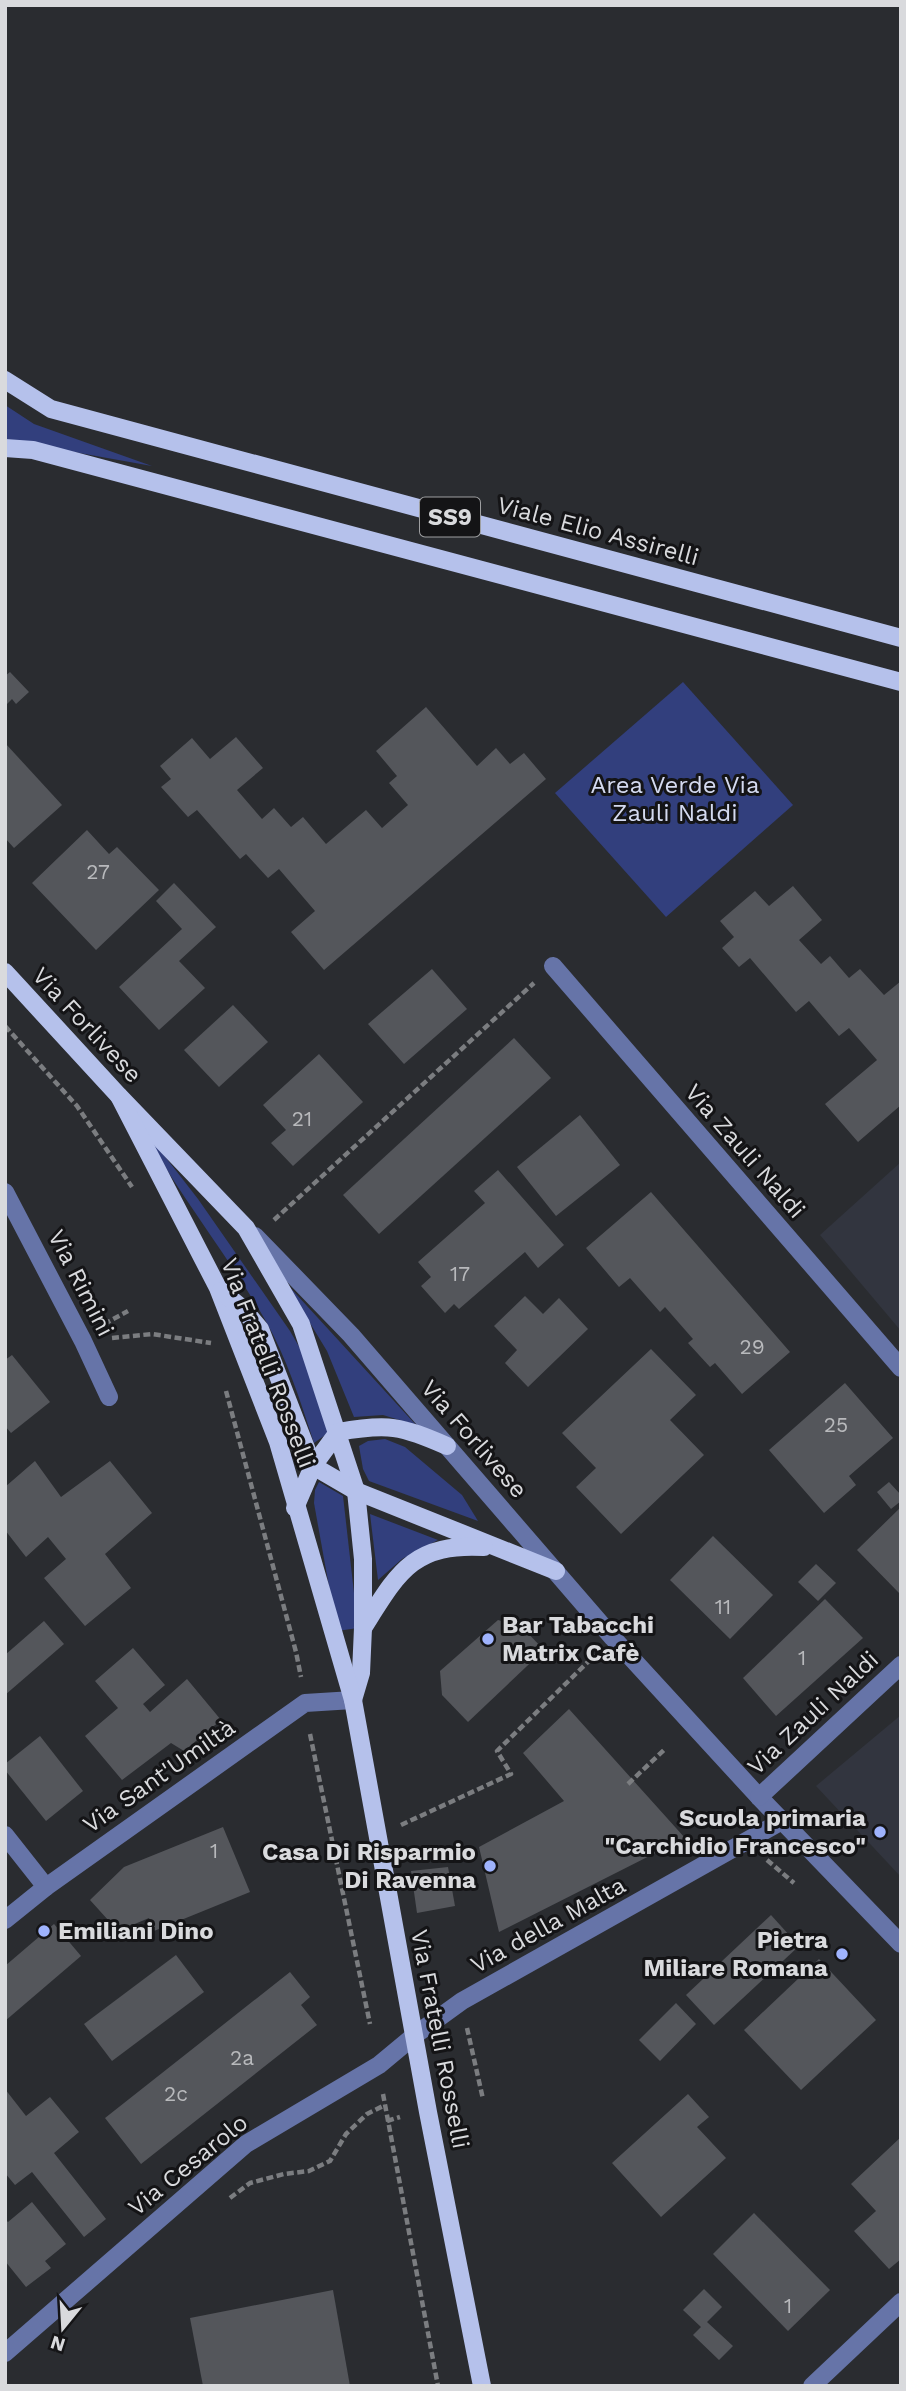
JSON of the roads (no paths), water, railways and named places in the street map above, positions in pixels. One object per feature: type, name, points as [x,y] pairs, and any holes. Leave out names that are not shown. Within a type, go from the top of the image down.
[{"type":"main road","name":"Viale Elio Assirelli","points":[[5,380],[51,409],[901,638]]},
{"type":"main road","name":"SS9","points":[[5,448],[33,450],[901,682]]},
{"type":"main road","name":"Via Forlivese","points":[[5,972],[246,1228]]},
{"type":"main road","name":"Via Fratelli Rosselli","points":[[119,1096],[218,1289],[278,1442],[353,1700],[482,2386]]},
{"type":"main road","name":"Via Fratelli Rosselli","points":[[246,1228],[301,1324],[356,1490],[363,1559],[363,1628],[361,1673],[353,1700]]},
{"type":"main road","points":[[218,1289],[243,1309],[260,1329],[313,1466],[356,1490],[556,1571]]},
{"type":"main road","points":[[295,1508],[313,1466],[338,1432],[372,1426],[392,1426],[447,1446]]},
{"type":"main road","points":[[363,1628],[391,1584],[410,1564],[434,1550],[463,1546],[498,1548]]},
{"type":"street","name":"Via Zauli Naldi","points":[[553,966],[901,1368]]},
{"type":"street","name":"Via Rimini","points":[[6,1191],[83,1341],[109,1398]]},
{"type":"street","name":"Via Forlivese","points":[[246,1228],[351,1335],[613,1638],[759,1797],[901,1944]]},
{"type":"street","name":"Via Zauli Naldi","points":[[759,1797],[901,1665]]},
{"type":"street","name":"Via Sant'Umiltà","points":[[5,1920],[46,1887],[304,1703],[353,1700]]},
{"type":"street","name":"Via della Malta","points":[[415,2035],[462,2001],[782,1821]]},
{"type":"street","points":[[5,1835],[46,1887]]},
{"type":"street","name":"Via Cesarolo","points":[[5,2353],[246,2144],[379,2065],[415,2035]]},
{"type":"street","points":[[812,2386],[901,2302]]},
{"type":"place","name":"Bar Tabacchi Matrix Cafè","points":[[488,1639]]},
{"type":"place","name":"Scuola primaria \"Carchidio Francesco\"","points":[[880,1832]]},
{"type":"place","name":"Casa Di Risparmio Di Ravenna","points":[[490,1866]]},
{"type":"place","name":"Emiliani Dino","points":[[44,1931]]},
{"type":"place","name":"Pietra Miliare Romana","points":[[842,1954]]},
{"type":"park label","name":"Area Verde Via Zauli Naldi","points":[[675,799]]}]
